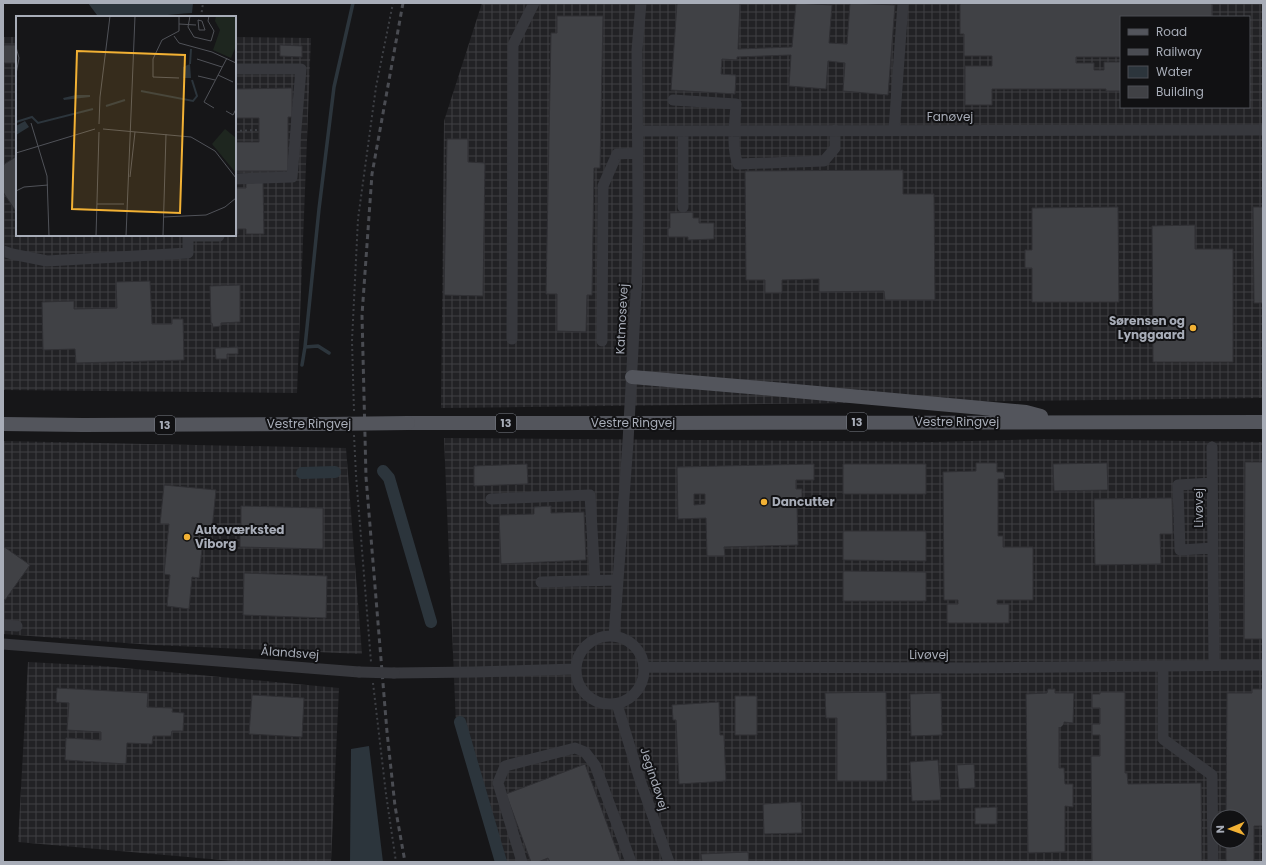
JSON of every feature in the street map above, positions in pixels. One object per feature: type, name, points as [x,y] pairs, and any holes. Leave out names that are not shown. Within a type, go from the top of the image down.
[{"type":"main road","points":[[632,377],[1026,412],[1061,422]]},
{"type":"main road","name":"Vestre Ringvej","points":[[3,424],[1263,422]]},
{"type":"street","points":[[512,339],[513,45],[534,3]]},
{"type":"street","name":"Katmosevej","points":[[614,636],[632,377],[637,275],[637,50],[641,3]]},
{"type":"street","points":[[894,130],[903,3]]},
{"type":"street","points":[[236,69],[301,69],[292,177],[236,178]]},
{"type":"street","points":[[673,100],[736,104],[734,130],[735,158],[738,164],[824,161],[836,148],[836,130]]},
{"type":"street","name":"Fanøvej","points":[[637,130],[1263,130]]},
{"type":"street","points":[[683,207],[684,130]]},
{"type":"street","points":[[602,341],[603,186],[617,154],[638,154]]},
{"type":"street","points":[[3,251],[47,261],[188,253],[188,236]]},
{"type":"street","name":"Livøvej","points":[[1212,447],[1214,665]]},
{"type":"street","points":[[1212,483],[1178,485],[1180,550],[1213,548]]},
{"type":"street","points":[[491,498],[590,495],[594,580]]},
{"type":"street","points":[[541,582],[618,580]]},
{"type":"street","points":[[3,625],[18,626]]},
{"type":"street","points":[[603,636],[614,636],[625,639],[635,646],[642,655],[645,667],[641,686],[635,694],[627,700],[617,704],[597,702],[588,696],[582,689],[577,679],[576,669],[578,658],[584,648],[592,641],[603,636]]},
{"type":"street","name":"Ålandsvej","points":[[3,644],[359,672],[475,672],[576,669]]},
{"type":"street","name":"Livøvej","points":[[645,667],[968,668],[1263,665]]},
{"type":"street","points":[[1163,666],[1163,740],[1212,775],[1213,862]]},
{"type":"street","name":"Jegindøvej","points":[[617,704],[639,777],[669,862]]},
{"type":"street","points":[[522,862],[498,783],[505,766],[575,748],[586,752],[595,765],[631,862]]},
{"type":"path","points":[[200,16],[203,3]]},
{"type":"path","points":[[354,413],[352,341],[358,219],[376,87],[393,3]]},
{"type":"path","points":[[236,130],[257,130]]},
{"type":"path","points":[[354,429],[356,475]]},
{"type":"shaded area","points":[[482,3],[1263,3],[1263,398],[441,408],[444,121]]},
{"type":"shaded area","points":[[3,37],[16,37],[16,236],[236,236],[236,37],[311,38],[297,393],[3,390]]},
{"type":"shaded area","points":[[444,438],[933,442],[1042,439],[1263,442],[1263,862],[498,862],[456,725]]},
{"type":"shaded area","points":[[3,441],[346,448],[362,654],[153,645],[3,634]]},
{"type":"shaded area","points":[[28,662],[103,666],[339,688],[331,862],[244,862],[18,842]]},
{"type":"water","points":[[88,3],[193,3],[192,13],[156,16],[97,15]]},
{"type":"water","points":[[369,746],[383,862],[350,862],[351,749]]},
{"type":"building","points":[[677,3],[740,3],[738,49],[792,47],[796,3],[832,5],[829,43],[847,44],[850,3],[895,5],[888,95],[843,91],[845,63],[828,61],[826,89],[789,86],[791,55],[737,57],[737,60],[722,59],[721,74],[736,75],[735,94],[671,90]]},
{"type":"building","points":[[960,3],[1212,3],[1212,16],[1120,16],[1120,57],[1076,57],[1076,63],[1094,63],[1094,70],[1104,70],[1104,62],[1120,62],[1120,91],[1106,91],[1106,89],[992,89],[992,105],[965,105],[965,66],[992,66],[992,56],[964,56],[964,34],[960,34]]},
{"type":"building","points":[[557,16],[603,16],[600,168],[594,168],[592,295],[587,295],[586,332],[557,331],[557,294],[546,294],[551,33],[557,33]]},
{"type":"building","points":[[3,45],[16,45],[16,63],[3,63]]},
{"type":"building","points":[[280,45],[302,46],[302,57],[280,56]]},
{"type":"building","points":[[292,88],[292,117],[288,117],[288,171],[236,171],[236,142],[259,142],[259,118],[236,118],[236,89]]},
{"type":"building","points":[[447,139],[468,139],[468,162],[485,163],[483,296],[444,295]]},
{"type":"building","points":[[16,157],[16,212],[3,192],[3,165]]},
{"type":"building","points":[[903,170],[903,194],[934,194],[935,300],[885,300],[884,291],[819,292],[819,279],[782,280],[782,293],[765,293],[765,280],[746,280],[745,171]]},
{"type":"building","points":[[263,182],[264,234],[246,234],[246,229],[238,229],[238,234],[236,235],[236,188],[246,188],[246,183]]},
{"type":"building","points":[[1118,207],[1119,302],[1032,302],[1032,268],[1025,268],[1025,250],[1032,250],[1032,208]]},
{"type":"building","points":[[1253,207],[1263,207],[1263,303],[1254,303]]},
{"type":"building","points":[[693,212],[693,218],[699,218],[699,223],[714,223],[714,239],[688,240],[688,237],[668,237],[668,228],[670,228],[670,213]]},
{"type":"building","points":[[1195,225],[1195,249],[1233,249],[1233,362],[1153,362],[1152,226]]},
{"type":"building","points":[[150,281],[152,324],[172,324],[172,319],[183,319],[184,360],[76,363],[75,349],[43,350],[42,302],[74,301],[74,309],[117,308],[116,282]]},
{"type":"building","points":[[240,285],[240,322],[221,323],[221,326],[213,327],[211,323],[210,286]]},
{"type":"building","points":[[238,347],[238,354],[227,354],[227,359],[216,359],[215,348]]},
{"type":"building","points":[[1245,462],[1263,462],[1263,639],[1244,639]]},
{"type":"building","points":[[976,463],[997,463],[997,472],[1004,472],[1005,479],[998,479],[998,536],[1003,536],[1003,547],[1033,547],[1033,600],[997,600],[997,604],[1009,604],[1009,623],[947,623],[947,604],[958,604],[958,600],[944,600],[943,472],[976,471]]},
{"type":"building","points":[[1107,463],[1108,490],[1054,491],[1053,464]]},
{"type":"building","points":[[527,464],[528,484],[474,486],[474,466]]},
{"type":"building","points":[[814,464],[814,480],[796,480],[796,489],[802,489],[802,504],[797,504],[798,545],[724,547],[725,556],[707,556],[706,518],[678,519],[677,467]],"holes":[[[694,494],[705,494],[705,504],[694,505]]]},
{"type":"building","points":[[843,464],[926,464],[926,494],[843,494]]},
{"type":"building","points":[[164,485],[216,490],[212,530],[204,529],[199,578],[192,577],[189,609],[167,606],[170,575],[164,574],[169,524],[160,524]]},
{"type":"building","points":[[1172,498],[1173,534],[1160,534],[1161,564],[1095,565],[1094,499]]},
{"type":"building","points":[[241,506],[323,508],[323,549],[240,547],[240,535],[232,535],[232,526],[241,526]]},
{"type":"building","points":[[551,506],[551,513],[584,512],[586,560],[501,564],[499,515],[534,514],[534,507]]},
{"type":"building","points":[[843,531],[926,531],[926,561],[843,560]]},
{"type":"building","points":[[3,546],[30,565],[5,600],[3,599]]},
{"type":"building","points":[[843,571],[926,572],[926,601],[843,601]]},
{"type":"building","points":[[244,573],[327,576],[326,618],[243,615]]},
{"type":"building","points":[[57,688],[148,693],[147,707],[173,708],[172,712],[184,713],[183,731],[172,731],[171,736],[153,736],[152,744],[127,743],[126,764],[65,760],[66,738],[101,740],[101,732],[67,730],[69,703],[56,702]]},
{"type":"building","points":[[1048,689],[1055,689],[1055,693],[1074,693],[1073,723],[1064,722],[1060,728],[1059,727],[1059,768],[1064,768],[1065,784],[1073,784],[1073,807],[1065,806],[1065,852],[1028,853],[1026,694],[1047,693]]},
{"type":"building","points":[[1252,689],[1263,689],[1263,826],[1254,826],[1254,862],[1226,862],[1226,849],[1250,849],[1250,809],[1226,809],[1227,693],[1252,693]]},
{"type":"building","points":[[886,692],[887,781],[837,781],[837,718],[826,718],[825,693]]},
{"type":"building","points":[[1100,692],[1125,692],[1125,773],[1127,773],[1128,784],[1201,783],[1202,862],[1092,862],[1091,756],[1100,756],[1100,735],[1092,735],[1092,724],[1100,724],[1100,708],[1092,708],[1092,694],[1100,694]]},
{"type":"building","points":[[941,693],[942,735],[911,736],[910,694]]},
{"type":"building","points":[[252,695],[304,698],[302,737],[249,734]]},
{"type":"building","points":[[735,696],[757,696],[757,735],[735,735]]},
{"type":"building","points":[[719,702],[720,735],[724,735],[726,781],[679,784],[676,720],[673,720],[672,705]]},
{"type":"building","points":[[938,760],[941,800],[912,801],[910,762]]},
{"type":"building","points":[[585,764],[621,862],[550,862],[548,858],[538,862],[531,862],[506,794]]},
{"type":"building","points":[[974,764],[975,788],[959,789],[957,765]]},
{"type":"building","points":[[801,802],[802,833],[764,834],[763,804]]},
{"type":"building","points":[[997,807],[997,824],[975,824],[975,808]]},
{"type":"building","points":[[748,852],[749,862],[702,862],[701,854]]},
{"type":"waterway","points":[[305,347],[319,209],[334,87],[353,3]]},
{"type":"waterway","points":[[302,365],[305,347],[318,346],[329,353]]},
{"type":"waterway","points":[[383,471],[389,478],[431,622]]},
{"type":"waterway","points":[[302,473],[335,472]]},
{"type":"waterway","points":[[460,722],[501,862]]},
{"type":"railway","points":[[403,3],[372,174],[362,315],[366,477],[387,732],[395,806],[405,862]]},
{"type":"place","name":"Sørensen og Lynggaard","points":[[1193,328]]},
{"type":"place","name":"Dancutter","points":[[764,502]]},
{"type":"place","name":"Autoværksted Viborg","points":[[187,537]]}]
